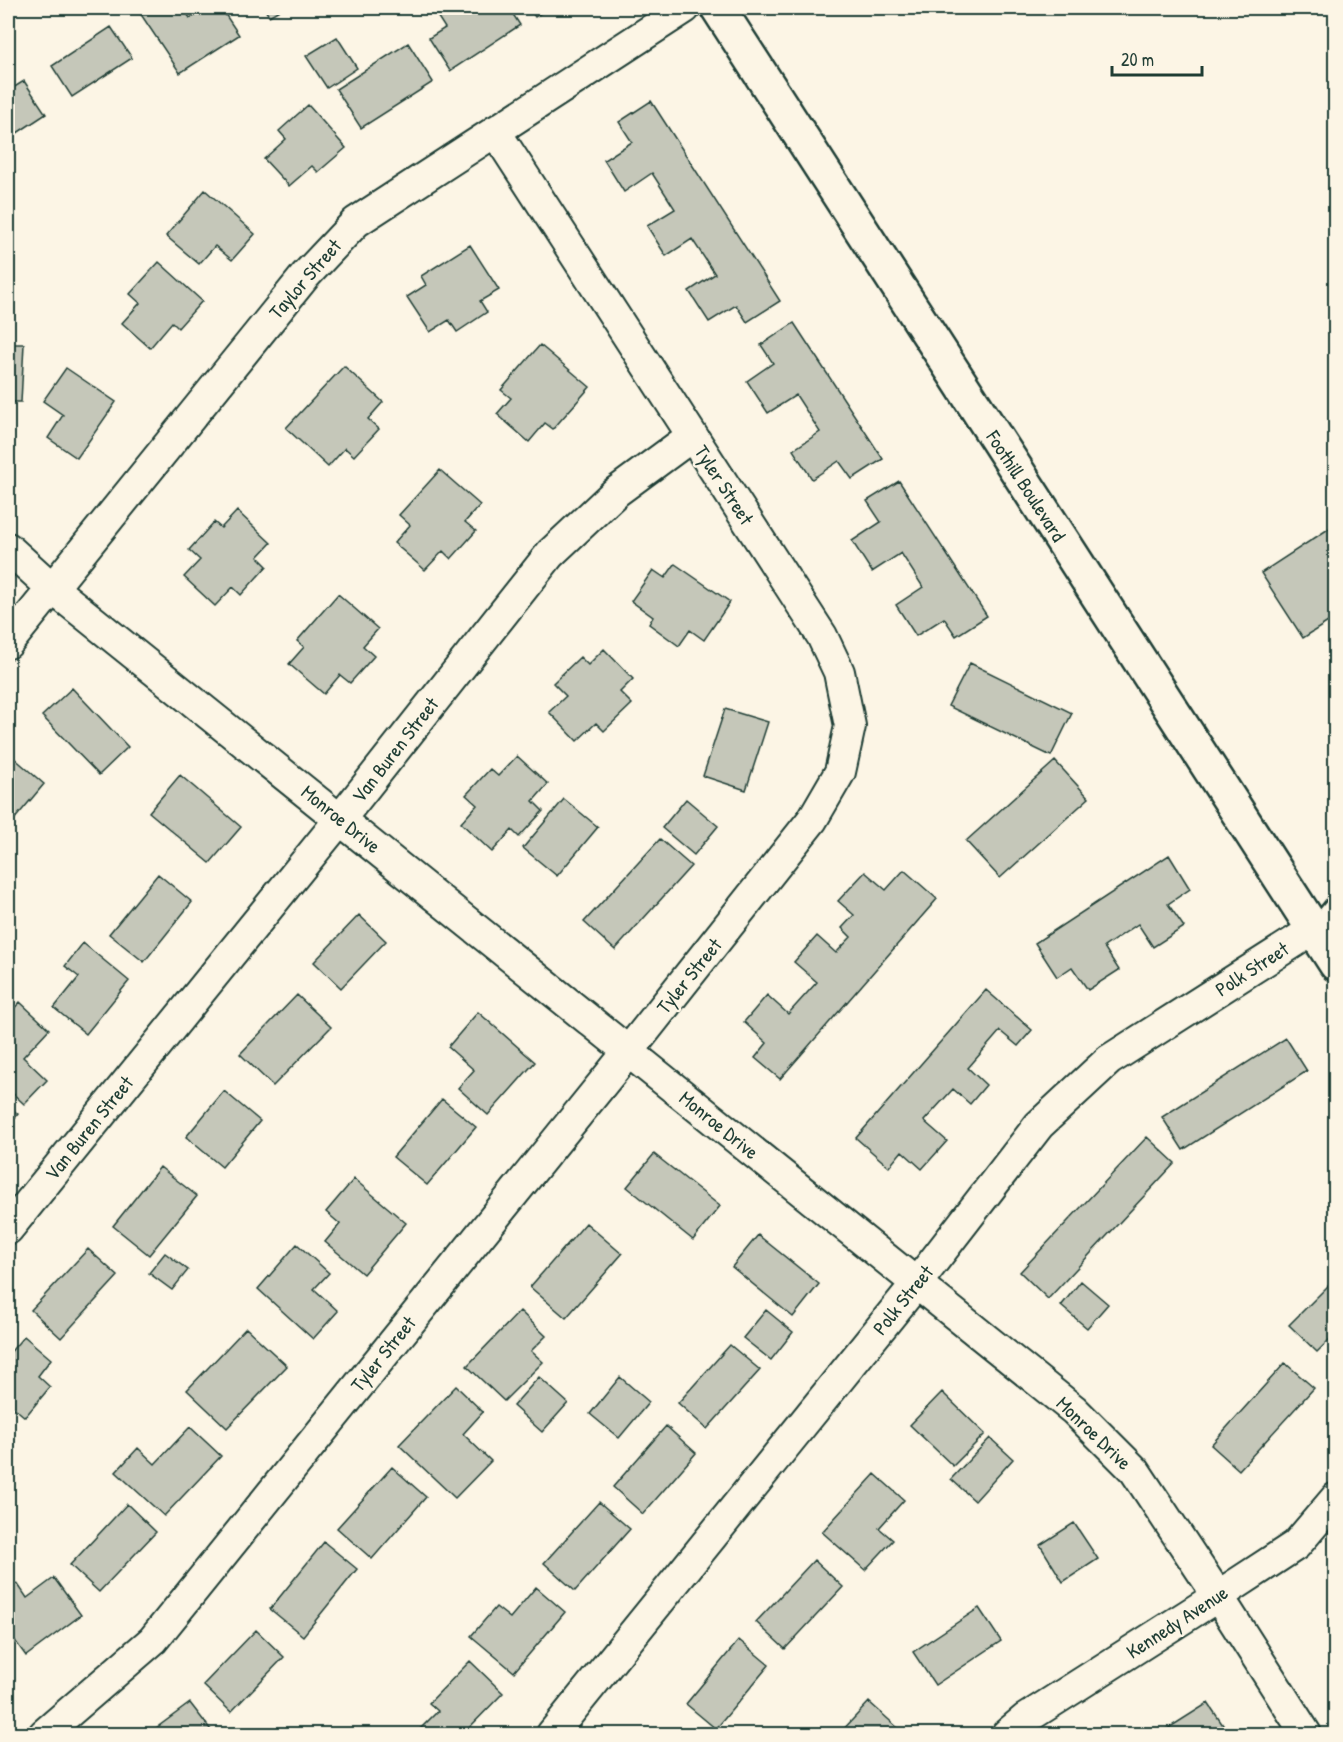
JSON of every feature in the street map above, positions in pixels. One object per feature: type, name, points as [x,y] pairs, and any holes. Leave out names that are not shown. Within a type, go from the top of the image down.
[{"type":"main road","name":"Foothill Boulevard","points":[[718,8],[1324,926],[1335,964]]},
{"type":"street","name":"Taylor Street","points":[[8,643],[305,276],[356,222],[685,8]]},
{"type":"street","name":"Tyler Street","points":[[44,1734],[153,1641],[813,820],[840,772],[849,726],[839,672],[822,636],[495,131]]},
{"type":"street","name":"Van Buren Street","points":[[8,1228],[341,818],[550,554],[616,492],[692,436]]},
{"type":"street","name":"Monroe Drive","points":[[8,548],[52,588],[341,818],[1074,1410],[1135,1471],[1306,1734]]},
{"type":"street","name":"Polk Street","points":[[552,1734],[916,1284],[1039,1125],[1109,1060],[1324,926]]},
{"type":"street","name":"Kennedy Avenue","points":[[1007,1734],[1025,1719],[1296,1545],[1335,1498]]},
{"type":"lane","points":[[1324,926],[1335,902]]},
{"type":"building","points":[[142,8],[183,8],[190,18],[206,8],[221,8],[239,35],[180,73],[138,10]]},
{"type":"building","points":[[264,8],[283,8],[269,16]]},
{"type":"building","points":[[432,8],[462,8],[464,11],[469,8],[509,8],[520,25],[450,71],[429,38],[445,28]]},
{"type":"building","points":[[529,8],[549,8],[535,17]]},
{"type":"building","points":[[111,27],[132,58],[72,97],[52,66]]},
{"type":"building","points":[[337,37],[357,68],[327,88],[306,56]]},
{"type":"building","points":[[408,43],[433,82],[361,128],[336,89]]},
{"type":"building","points":[[24,81],[46,114],[8,139],[8,91]]},
{"type":"building","points":[[651,101],[780,301],[747,322],[736,305],[709,322],[689,291],[715,274],[692,239],[666,256],[647,226],[675,209],[652,173],[624,192],[604,160],[632,142],[619,122]]},
{"type":"building","points":[[308,105],[346,148],[318,172],[312,166],[289,186],[264,159],[286,139],[279,131]]},
{"type":"building","points":[[205,190],[255,234],[232,260],[215,246],[199,264],[166,236]]},
{"type":"building","points":[[470,245],[499,290],[480,301],[487,312],[457,332],[449,320],[430,332],[407,297],[426,285],[421,276]]},
{"type":"building","points":[[159,262],[202,301],[178,328],[172,322],[150,348],[122,323],[140,303],[130,294]]},
{"type":"building","points":[[794,323],[883,459],[852,479],[839,461],[812,479],[793,450],[820,432],[796,395],[768,413],[747,381],[773,363],[761,345]]},
{"type":"building","points":[[8,344],[24,344],[21,402],[8,402]]},
{"type":"building","points":[[540,345],[590,387],[553,429],[545,423],[529,442],[497,414],[511,398],[501,390]]},
{"type":"building","points":[[344,366],[383,402],[368,419],[379,429],[354,456],[345,448],[328,467],[286,428]]},
{"type":"building","points":[[66,368],[116,402],[77,458],[48,438],[63,415],[43,401]]},
{"type":"building","points":[[440,470],[480,505],[465,522],[476,531],[451,559],[443,551],[425,570],[394,543],[410,525],[399,515]]},
{"type":"building","points":[[899,481],[987,616],[956,636],[944,618],[916,636],[896,605],[923,587],[901,553],[872,572],[852,541],[881,522],[867,501]]},
{"type":"building","points":[[237,511],[271,543],[258,557],[267,566],[241,595],[233,587],[215,606],[184,577],[200,560],[189,550],[214,522],[221,528]]},
{"type":"building","points":[[1336,524],[1336,617],[1303,638],[1261,573]]},
{"type":"building","points":[[675,564],[730,602],[704,640],[690,630],[679,646],[649,624],[653,617],[631,601],[653,570],[665,578]]},
{"type":"building","points":[[338,594],[378,629],[363,646],[374,656],[350,683],[340,675],[324,694],[289,664],[304,647],[297,641]]},
{"type":"building","points":[[604,649],[633,679],[620,692],[632,704],[604,731],[596,723],[577,741],[549,712],[566,696],[553,683],[580,657],[588,665]]},
{"type":"building","points":[[970,663],[1072,713],[1051,756],[948,706]]},
{"type":"building","points":[[72,688],[128,747],[99,775],[42,716]]},
{"type":"building","points":[[725,709],[768,722],[746,790],[703,776]]},
{"type":"building","points":[[517,756],[548,784],[533,801],[543,811],[519,837],[512,830],[492,852],[461,823],[477,805],[466,795],[490,769],[498,776]]},
{"type":"building","points":[[13,757],[44,784],[8,827],[8,764]]},
{"type":"building","points":[[1055,761],[1089,798],[1000,878],[966,841]]},
{"type":"building","points":[[180,775],[241,827],[210,863],[149,812]]},
{"type":"building","points":[[564,799],[598,827],[557,876],[523,848]]},
{"type":"building","points":[[686,799],[718,826],[694,855],[662,828]]},
{"type":"building","points":[[660,839],[691,866],[615,950],[584,922]]},
{"type":"building","points":[[1169,855],[1190,889],[1168,904],[1184,927],[1153,947],[1138,924],[1104,947],[1119,970],[1088,990],[1072,967],[1057,977],[1035,943]]},
{"type":"building","points":[[904,870],[937,899],[780,1079],[755,1058],[767,1043],[744,1022],[767,995],[788,1014],[817,982],[794,962],[817,936],[836,953],[851,937],[842,928],[854,915],[838,901],[865,872],[886,890]]},
{"type":"building","points":[[158,874],[192,902],[144,962],[109,934]]},
{"type":"building","points":[[359,915],[386,941],[341,988],[314,962]]},
{"type":"building","points":[[83,943],[129,981],[86,1034],[54,1008],[79,977],[65,966]]},
{"type":"building","points":[[986,990],[1032,1030],[1018,1046],[1000,1031],[968,1068],[986,1085],[970,1104],[953,1089],[924,1121],[947,1141],[922,1169],[902,1151],[889,1167],[856,1138]]},
{"type":"building","points":[[297,995],[331,1027],[273,1086],[240,1054]]},
{"type":"building","points":[[20,1002],[49,1029],[23,1057],[47,1080],[24,1104],[8,1089],[8,1015]]},
{"type":"building","points":[[478,1012],[535,1062],[488,1115],[458,1088],[474,1070],[448,1047]]},
{"type":"building","points":[[1286,1038],[1307,1071],[1183,1150],[1162,1117]]},
{"type":"building","points":[[224,1091],[260,1121],[222,1167],[186,1137]]},
{"type":"building","points":[[442,1099],[476,1127],[427,1185],[393,1157]]},
{"type":"building","points":[[8,1105],[18,1114],[8,1127]]},
{"type":"building","points":[[1147,1137],[1175,1163],[1048,1299],[1020,1272]]},
{"type":"building","points":[[654,1154],[720,1206],[693,1240],[627,1187]]},
{"type":"building","points":[[160,1167],[197,1196],[149,1255],[113,1226]]},
{"type":"building","points":[[354,1179],[406,1223],[363,1274],[325,1242],[340,1224],[326,1212]]},
{"type":"building","points":[[586,1223],[622,1254],[566,1318],[530,1287]]},
{"type":"building","points":[[758,1235],[819,1284],[793,1317],[732,1267]]},
{"type":"building","points":[[297,1244],[329,1273],[314,1289],[338,1311],[313,1339],[258,1289]]},
{"type":"building","points":[[88,1249],[118,1276],[61,1338],[31,1310]]},
{"type":"building","points":[[165,1253],[188,1270],[172,1290],[149,1273]]},
{"type":"building","points":[[1336,1278],[1336,1333],[1317,1352],[1289,1325]]},
{"type":"building","points":[[1081,1281],[1108,1304],[1087,1328],[1061,1306]]},
{"type":"building","points":[[766,1310],[793,1332],[771,1360],[743,1338]]},
{"type":"building","points":[[520,1311],[546,1336],[531,1351],[543,1362],[504,1401],[467,1366]]},
{"type":"building","points":[[246,1328],[287,1366],[227,1428],[187,1390]]},
{"type":"building","points":[[24,1336],[51,1359],[38,1376],[50,1387],[25,1417],[13,1407],[8,1414],[8,1355]]},
{"type":"building","points":[[730,1345],[760,1370],[707,1429],[678,1403]]},
{"type":"building","points":[[1285,1363],[1314,1388],[1239,1470],[1211,1445]]},
{"type":"building","points":[[539,1377],[568,1403],[542,1432],[513,1406]]},
{"type":"building","points":[[620,1377],[649,1402],[619,1438],[590,1414]]},
{"type":"building","points":[[456,1386],[483,1412],[463,1434],[491,1461],[455,1498],[399,1445]]},
{"type":"building","points":[[942,1392],[985,1434],[953,1466],[910,1425]]},
{"type":"building","points":[[666,1426],[696,1453],[643,1514],[613,1487]]},
{"type":"building","points":[[190,1427],[221,1456],[164,1516],[116,1472],[138,1448],[155,1464]]},
{"type":"building","points":[[990,1438],[1013,1459],[975,1501],[951,1479]]},
{"type":"building","points":[[392,1467],[426,1497],[372,1559],[337,1528]]},
{"type":"building","points":[[875,1474],[904,1500],[879,1528],[893,1540],[865,1570],[822,1532]]},
{"type":"building","points":[[599,1502],[630,1529],[575,1591],[544,1563]]},
{"type":"building","points":[[127,1504],[156,1532],[99,1592],[70,1565]]},
{"type":"building","points":[[1074,1523],[1098,1559],[1063,1582],[1040,1545]]},
{"type":"building","points":[[324,1542],[357,1569],[303,1636],[270,1609]]},
{"type":"building","points":[[814,1560],[843,1587],[785,1649],[756,1622]]},
{"type":"building","points":[[54,1578],[81,1615],[26,1656],[8,1631],[8,1590],[17,1583],[27,1598]]},
{"type":"building","points":[[536,1587],[565,1612],[514,1672],[471,1636],[496,1607],[510,1618]]},
{"type":"building","points":[[979,1608],[1001,1641],[935,1685],[913,1652]]},
{"type":"building","points":[[256,1630],[284,1657],[231,1712],[203,1685]]},
{"type":"building","points":[[739,1640],[769,1665],[716,1729],[686,1704]]},
{"type":"building","points":[[470,1661],[503,1693],[463,1734],[424,1734],[419,1730],[438,1711],[429,1703]]},
{"type":"building","points":[[869,1702],[898,1728],[893,1734],[839,1734]]},
{"type":"building","points":[[190,1703],[214,1734],[148,1734]]},
{"type":"building","points":[[1208,1703],[1229,1734],[1159,1734]]},
{"type":"building","points":[[674,1729],[680,1734],[668,1734]]}]
